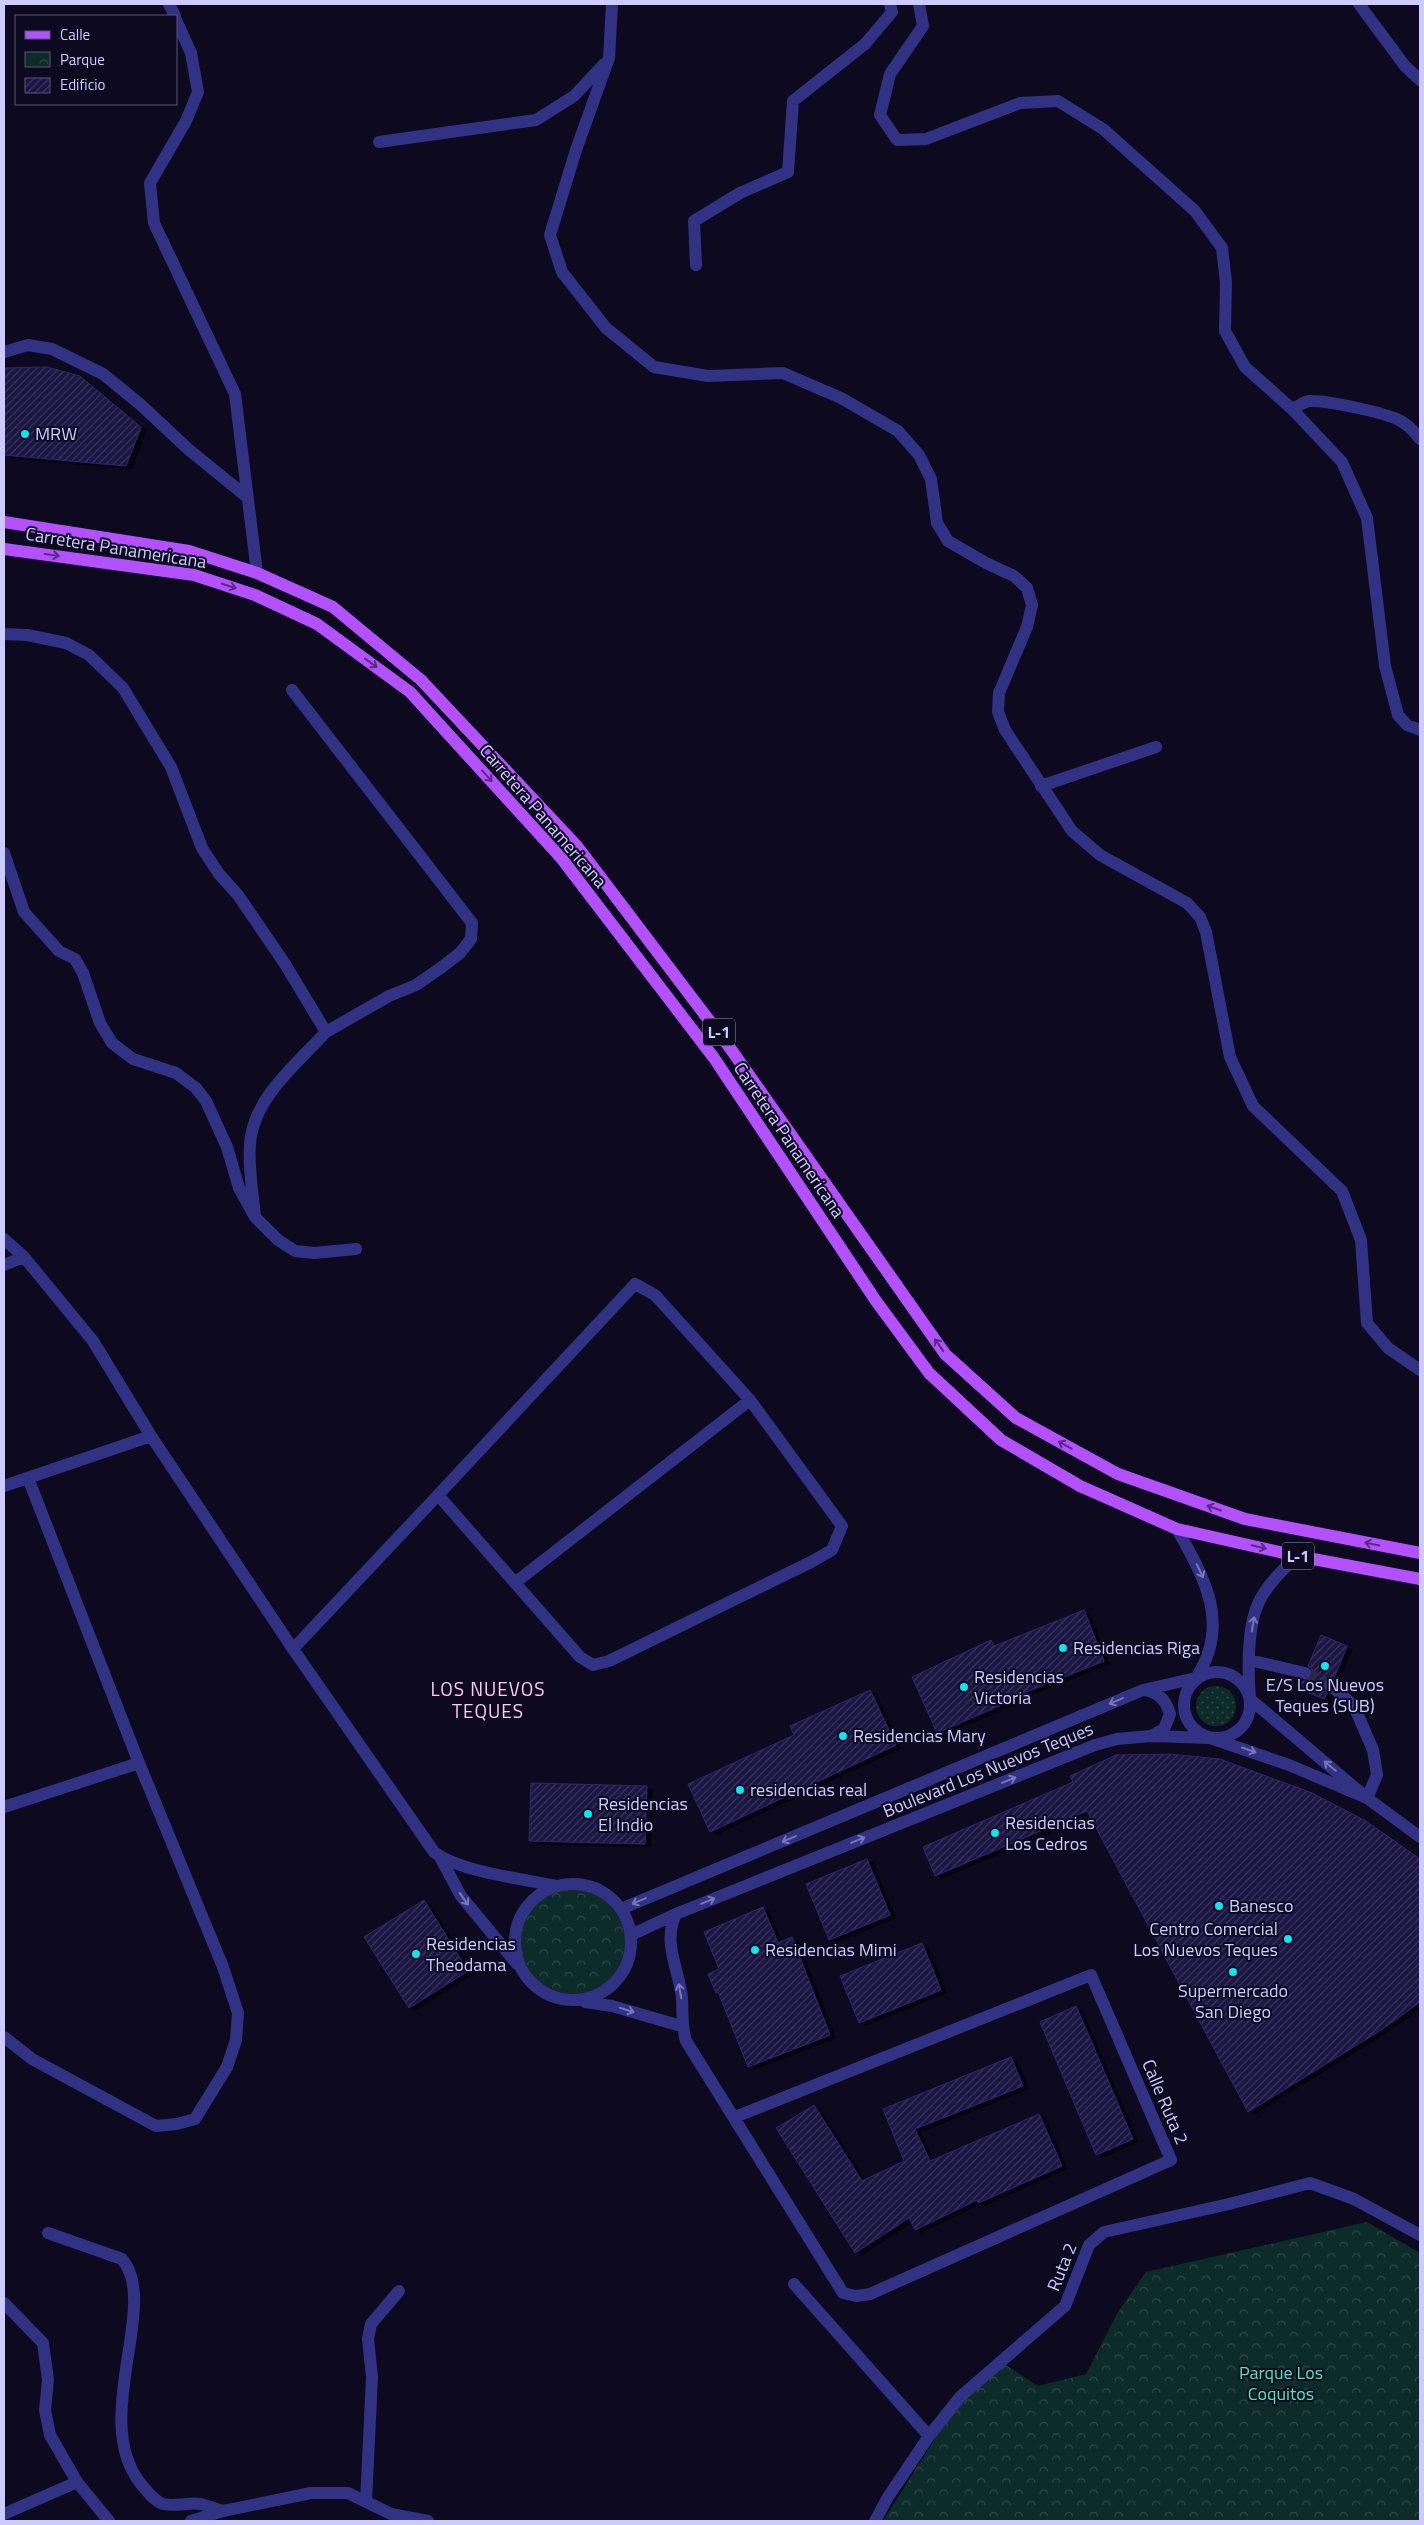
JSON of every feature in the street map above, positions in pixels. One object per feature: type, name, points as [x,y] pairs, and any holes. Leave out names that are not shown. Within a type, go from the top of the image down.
[{"type":"main road","name":"Carretera Panamericana","points":[[4,522],[189,551],[257,573],[333,607],[421,680],[577,846],[730,1048],[945,1354],[1016,1418],[1118,1474],[1245,1518],[1420,1553]]},
{"type":"main road","name":"Carretera Panamericana","points":[[4,548],[194,574],[255,595],[317,624],[410,692],[568,867],[714,1058],[876,1301],[929,1373],[1001,1440],[1080,1486],[1177,1529],[1297,1556],[1420,1579]]},
{"type":"street","points":[[612,4],[609,58],[576,150],[550,235],[562,272],[606,328],[654,366],[708,376],[783,373],[840,398],[898,431],[919,455],[931,479],[937,523],[948,540],[986,563],[1014,576],[1028,588],[1032,605],[1027,627],[999,693],[998,712],[1005,730],[1072,831],[1100,855],[1187,903],[1200,917],[1206,932],[1230,1057],[1253,1106],[1342,1191],[1361,1240],[1367,1323],[1388,1348],[1420,1370]]},
{"type":"street","points":[[696,265],[694,221],[740,193],[788,172],[793,102],[865,44],[892,12],[890,4]]},
{"type":"street","points":[[919,4],[923,26],[890,74],[880,115],[897,140],[926,139],[1020,103],[1058,101],[1103,129],[1196,211],[1222,248],[1226,282],[1225,331],[1245,367],[1292,409],[1342,462],[1366,518],[1385,666],[1398,715],[1406,725],[1420,730]]},
{"type":"street","points":[[1359,4],[1405,66],[1420,80]]},
{"type":"street","points":[[178,23],[191,53],[198,92],[186,121],[150,183],[154,223],[235,394],[257,573]]},
{"type":"street","points":[[379,142],[536,120],[574,96],[609,58]]},
{"type":"street","points":[[4,352],[28,345],[52,349],[102,374],[142,405],[188,449],[247,497]]},
{"type":"street","points":[[1292,409],[1308,401],[1326,402],[1356,409],[1397,419],[1411,428],[1420,439]]},
{"type":"street","points":[[4,634],[27,635],[66,644],[89,655],[123,688],[171,766],[202,848],[219,874],[238,895],[285,964],[326,1032]]},
{"type":"street","points":[[255,1218],[250,1144],[254,1124],[264,1100],[326,1032],[389,996],[416,985],[460,953],[470,940],[472,923],[292,690]]},
{"type":"street","points":[[1041,786],[1156,747]]},
{"type":"street","points":[[4,853],[24,912],[59,951],[75,959],[83,973],[100,1023],[112,1043],[133,1059],[176,1073],[196,1088],[206,1101],[227,1147],[239,1188],[255,1218],[278,1240],[295,1251],[314,1253],[356,1249]]},
{"type":"street","points":[[4,1238],[24,1258],[93,1341],[151,1436],[293,1649],[434,1852],[440,1857],[479,1870],[557,1886]]},
{"type":"street","points":[[4,1265],[24,1258]]},
{"type":"street","points":[[293,1649],[635,1284],[655,1295],[750,1400],[842,1526],[832,1550],[811,1562],[610,1662],[593,1665],[580,1657],[438,1495]]},
{"type":"street","points":[[516,1582],[750,1400]]},
{"type":"street","points":[[4,1486],[151,1436]]},
{"type":"street","points":[[4,2037],[32,2059],[156,2126],[177,2124],[195,2119],[227,2067],[236,2040],[238,2013],[223,1967],[138,1763],[28,1478]]},
{"type":"street","points":[[1177,1529],[1202,1573],[1214,1611],[1213,1641],[1203,1668],[1186,1692],[1183,1709],[1186,1719],[1192,1728],[1210,1738],[1221,1738],[1240,1729],[1246,1720],[1250,1700],[1249,1660],[1253,1624],[1258,1604],[1272,1582],[1297,1556]]},
{"type":"street","points":[[1249,1660],[1306,1673]]},
{"type":"street","points":[[1196,1678],[1217,1672],[1229,1674],[1238,1680],[1250,1700]]},
{"type":"street","name":"Boulevard Los Nuevos Teques","points":[[621,1909],[1143,1690],[1196,1678]]},
{"type":"street","points":[[1330,1685],[1354,1706],[1373,1750],[1377,1775],[1367,1798]]},
{"type":"street","points":[[1143,1690],[1157,1693],[1164,1700],[1170,1714],[1164,1728],[1151,1736]]},
{"type":"street","name":"Boulevard Los Nuevos Teques","points":[[1250,1700],[1367,1798],[1420,1837]]},
{"type":"street","name":"Boulevard Los Nuevos Teques","points":[[631,1935],[676,1914],[1095,1745],[1117,1739],[1151,1736],[1210,1738],[1289,1765],[1367,1798]]},
{"type":"street","points":[[4,1807],[138,1763]]},
{"type":"street","points":[[440,1857],[461,1896],[530,1981],[544,1993],[562,2000],[612,2006],[681,2026],[682,1999],[671,1957],[671,1924],[676,1914]]},
{"type":"street","points":[[522,1970],[514,1948],[514,1937],[522,1912],[531,1901],[542,1892],[557,1886],[572,1884],[590,1886],[607,1895],[621,1909],[631,1935],[630,1954],[624,1971],[613,1985],[597,1996],[580,2001],[562,2000]]},
{"type":"street","name":"Calle Ruta 2","points":[[681,2026],[686,2040],[843,2293],[856,2296],[870,2294],[1171,2160],[1091,1975],[735,2117]]},
{"type":"street","name":"Ruta 2","points":[[875,2521],[928,2436],[960,2397],[1065,2306],[1089,2245],[1104,2232],[1230,2204],[1310,2183],[1354,2199],[1420,2235]]},
{"type":"street","points":[[48,2233],[122,2259],[129,2267],[132,2280],[133,2307],[121,2398],[120,2437],[133,2474],[150,2495],[164,2504],[202,2504],[223,2511]]},
{"type":"street","points":[[794,2284],[928,2436]]},
{"type":"street","points":[[366,2502],[372,2377],[368,2339],[370,2324],[399,2292]]},
{"type":"street","points":[[4,2302],[43,2343],[48,2380],[45,2410],[50,2435],[77,2482],[109,2521]]},
{"type":"street","points":[[4,2514],[77,2482]]},
{"type":"street","points":[[191,2521],[223,2511],[311,2494],[348,2493],[391,2514],[428,2521]]},
{"type":"green space","points":[[1216,1686],[1230,1692],[1236,1706],[1230,1720],[1216,1726],[1202,1720],[1196,1706],[1202,1692]]},
{"type":"green space","points":[[572,1883],[602,1895],[609,1901],[615,1907],[631,1935],[623,1960],[612,1980],[594,1993],[568,1997],[547,1994],[531,1981],[522,1968],[517,1955],[515,1941],[516,1927],[521,1914],[529,1902],[545,1890]]},
{"type":"green space","name":"Parque Los Coquitos","points":[[1367,2222],[1420,2253],[1420,2521],[883,2521],[948,2418],[1001,2362],[1038,2386],[1086,2374],[1118,2312],[1146,2272]]},
{"type":"building","points":[[47,367],[80,376],[141,427],[126,466],[4,455],[4,368]]},
{"type":"building","points":[[1084,1610],[1104,1661],[1016,1696],[1017,1698],[937,1733],[912,1677],[991,1640],[994,1646]]},
{"type":"building","points":[[1321,1635],[1347,1646],[1334,1678],[1327,1678],[1322,1683],[1327,1693],[1324,1699],[1299,1689],[1302,1681],[1308,1681],[1313,1675],[1313,1670],[1308,1666]]},
{"type":"building","points":[[870,1690],[896,1745],[710,1832],[688,1784],[794,1735],[790,1726]]},
{"type":"building","name":"Centro Comercial Los Nuevos Teques","points":[[1169,1754],[1220,1759],[1312,1793],[1366,1821],[1420,1859],[1420,2002],[1381,2030],[1248,2112],[1087,1811],[935,1876],[923,1847],[1073,1782],[1070,1776],[1116,1755]]},
{"type":"building","name":"Residencias El Indio","points":[[531,1783],[647,1786],[645,1844],[529,1841]]},
{"type":"building","points":[[867,1859],[890,1915],[829,1940],[806,1884]]},
{"type":"building","name":"Residencias Theodama","points":[[424,1900],[468,1971],[409,2008],[364,1937]]},
{"type":"building","points":[[763,1907],[778,1943],[792,1937],[830,2035],[748,2067],[718,1992],[716,1993],[708,1974],[719,1969],[704,1932]]},
{"type":"building","points":[[922,1943],[941,1990],[859,2023],[840,1976]]},
{"type":"building","points":[[1076,2006],[1133,2139],[1096,2155],[1040,2022]]},
{"type":"building","points":[[1011,2057],[1023,2086],[915,2129],[930,2161],[1039,2114],[1062,2166],[978,2203],[977,2200],[915,2230],[909,2218],[855,2253],[776,2128],[814,2105],[862,2181],[904,2161],[883,2109]]},
{"type":"tunnel","points":[[1305,1673],[1330,1685]]},
{"type":"place","name":"MRW","points":[[25,434]]},
{"type":"place","name":"Residencias Riga","points":[[1063,1648]]},
{"type":"place","name":"E/S Los Nuevos Teques (SUB)","points":[[1325,1666]]},
{"type":"place","name":"Residencias Victoria","points":[[964,1687]]},
{"type":"place","name":"Residencias Mary","points":[[843,1736]]},
{"type":"place","name":"residencias real","points":[[740,1790]]},
{"type":"place","name":"Residencias El Indio","points":[[588,1814]]},
{"type":"place","name":"Residencias Los Cedros","points":[[995,1833]]},
{"type":"place","name":"Banesco","points":[[1219,1906]]},
{"type":"place","name":"Centro Comercial Los Nuevos Teques","points":[[1288,1939]]},
{"type":"place","name":"Residencias Mimi","points":[[755,1950]]},
{"type":"place","name":"Residencias Theodama","points":[[416,1954]]},
{"type":"place","name":"Supermercado San Diego","points":[[1233,1972]]},
{"type":"district","name":"LOS NUEVOS TEQUES","points":[[488,1700]]}]
